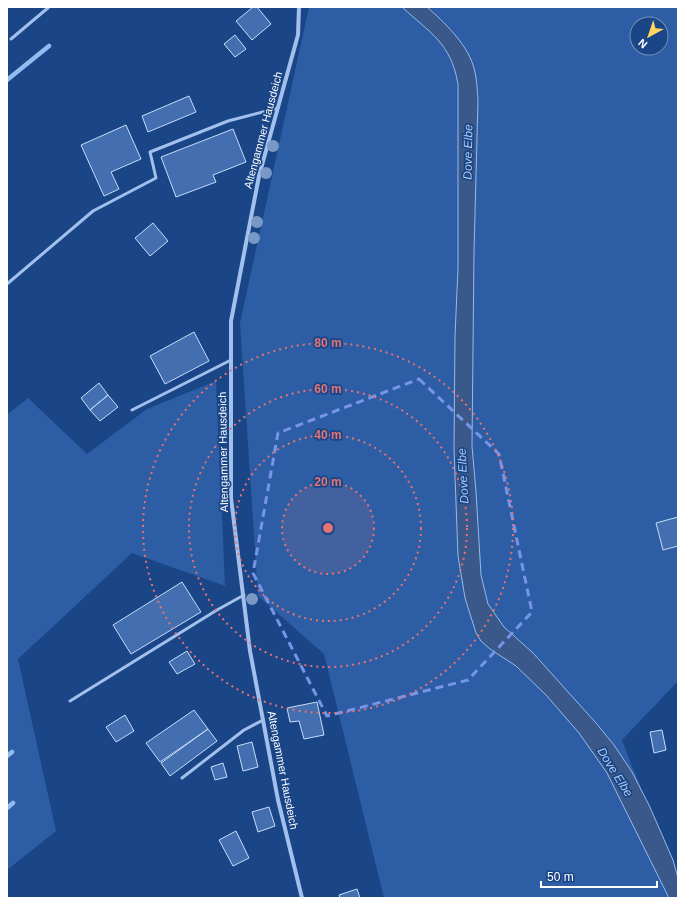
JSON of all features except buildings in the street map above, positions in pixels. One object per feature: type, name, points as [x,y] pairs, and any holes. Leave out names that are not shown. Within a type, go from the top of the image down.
[{"type":"street","name":"Altengammer Hausdeich","points":[[298,7],[298,35],[259,176],[231,321],[231,360],[232,498],[250,651],[278,800],[302,898]]},
{"type":"lane","points":[[11,38],[49,7]]},
{"type":"lane","points":[[7,284],[92,211],[156,178],[150,152],[228,121],[278,108]]},
{"type":"lane","points":[[132,410],[231,360]]},
{"type":"lane","points":[[70,701],[217,610],[244,595]]},
{"type":"lane","points":[[182,778],[244,730],[263,720]]},
{"type":"highlighted area","points":[[419,379],[499,454],[532,612],[468,680],[327,716],[253,573],[278,433]]},
{"type":"shaded area","points":[[309,7],[678,7],[678,681],[622,740],[678,884],[678,898],[384,898],[324,654],[258,596],[240,323]]},
{"type":"shaded area","points":[[216,381],[225,586],[132,553],[18,659],[56,831],[7,870],[7,415],[28,398],[87,454],[147,409]]},
{"type":"water","name":"Dove Elbe","points":[[402,7],[427,7],[440,19],[454,33],[470,57],[476,78],[478,100],[474,252],[472,446],[481,575],[488,604],[504,627],[533,653],[596,723],[614,745],[632,772],[649,805],[673,860],[678,878],[678,898],[669,898],[607,773],[579,733],[546,695],[516,666],[490,649],[481,641],[476,633],[465,598],[458,556],[454,449],[455,336],[458,268],[458,84],[455,70],[445,48],[430,32]]},
{"type":"waterway","points":[[7,80],[49,46]]},
{"type":"waterway","points":[[7,756],[12,752]]},
{"type":"waterway","points":[[7,808],[13,803]]}]
